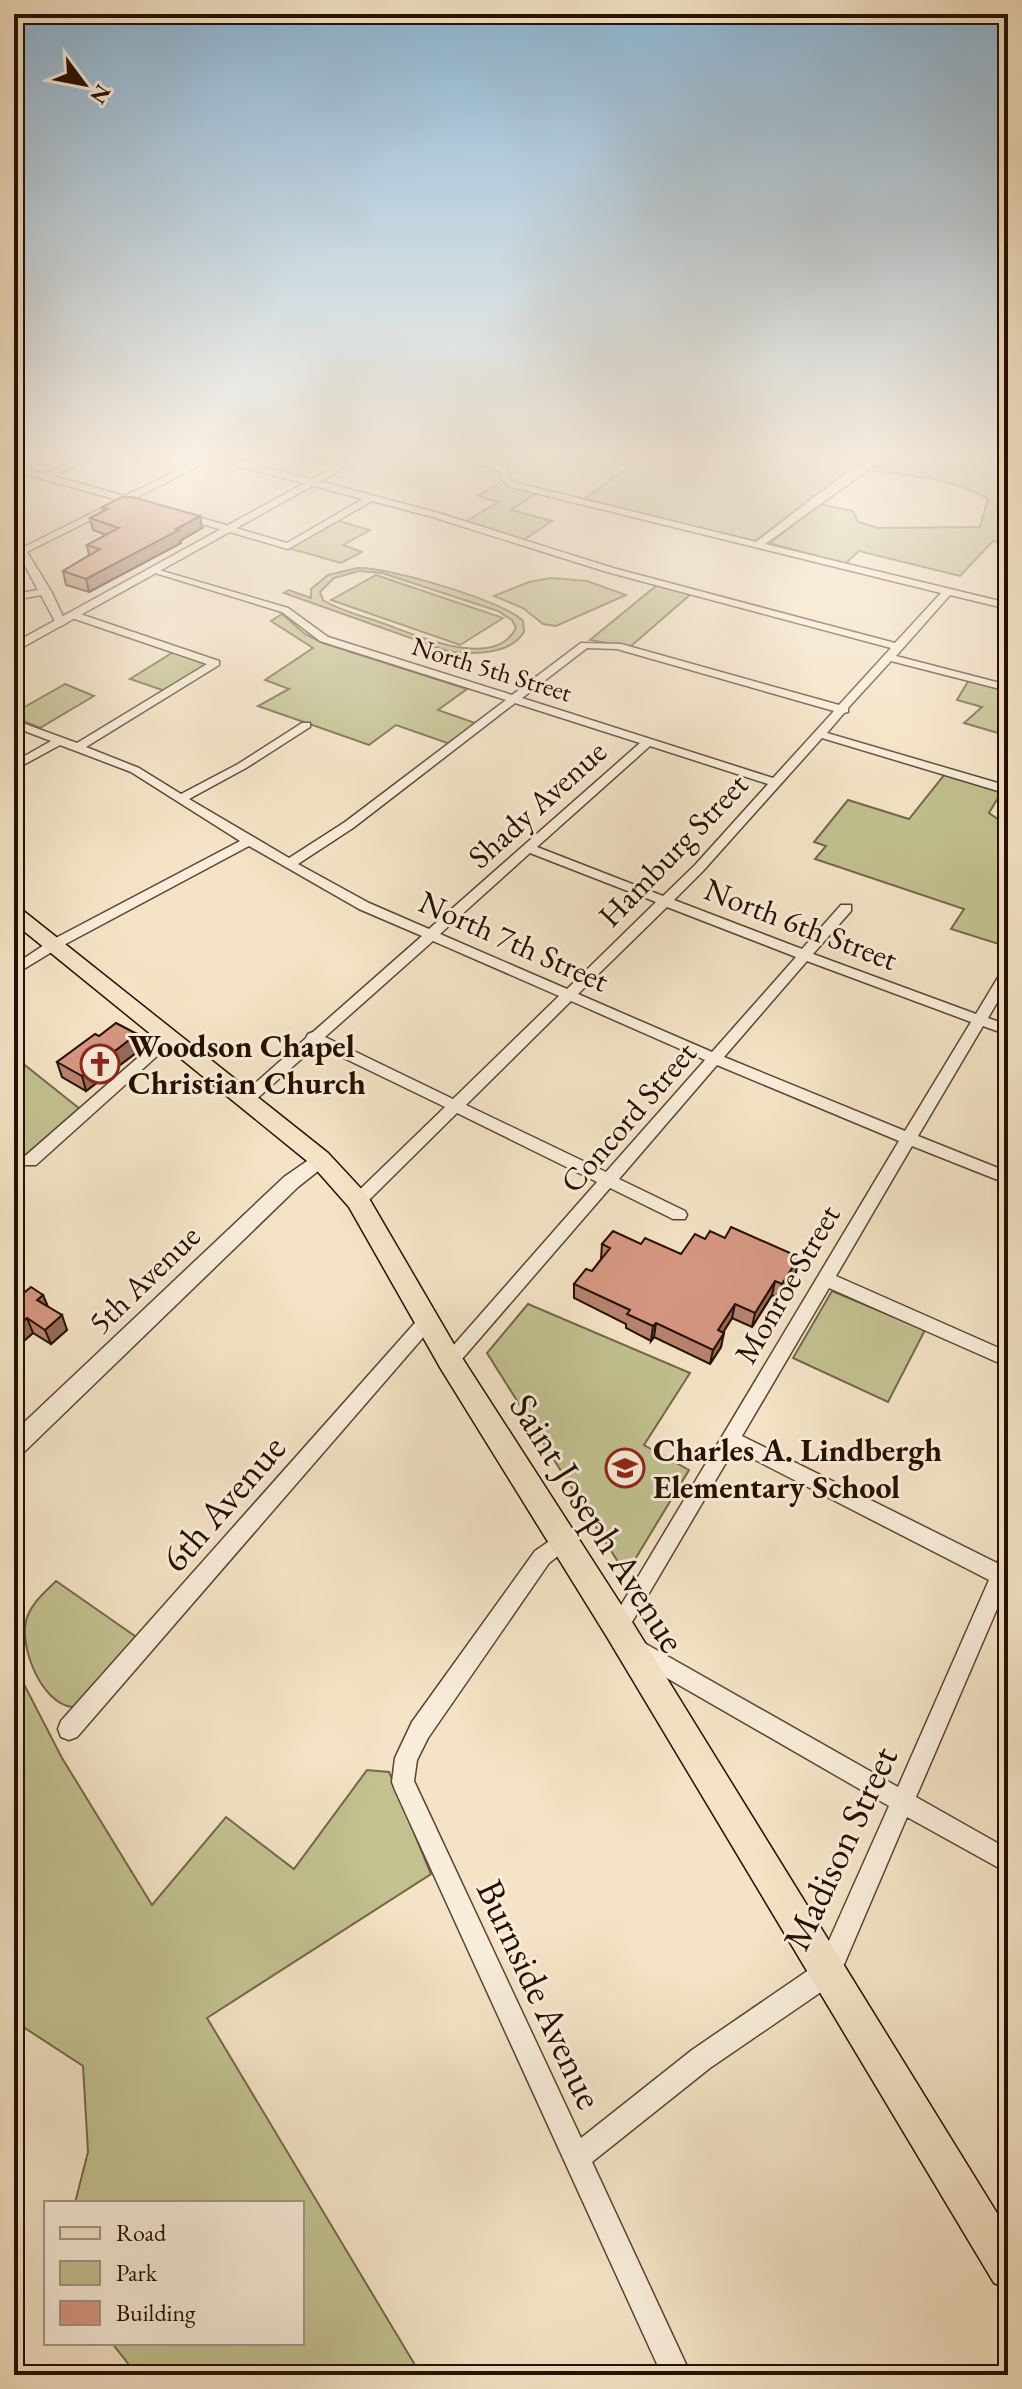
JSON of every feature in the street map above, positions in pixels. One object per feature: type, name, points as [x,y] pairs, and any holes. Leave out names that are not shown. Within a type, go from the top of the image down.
[{"type":"main road","name":"Saint Joseph Avenue","points":[[14,913],[320,1159],[358,1201],[450,1361],[623,1635],[980,2229],[1008,2269]]},
{"type":"street","points":[[30,563],[61,623]]},
{"type":"street","points":[[14,648],[167,563]]},
{"type":"street","points":[[588,563],[1008,688]]},
{"type":"street","points":[[829,563],[1008,606]]},
{"type":"street","name":"North 5th Street","points":[[155,570],[285,610],[324,639],[777,783]]},
{"type":"street","points":[[14,597],[46,591]]},
{"type":"street","name":"Hamburg Street","points":[[358,1201],[664,901],[822,735],[947,592]]},
{"type":"street","points":[[73,615],[215,663],[77,748]]},
{"type":"street","points":[[289,864],[349,825],[585,645],[605,643],[844,710]]},
{"type":"street","name":"North 7th Street","points":[[14,723],[135,770],[249,841],[364,906],[715,1060],[1008,1178]]},
{"type":"street","points":[[182,798],[242,766],[306,725]]},
{"type":"street","points":[[822,735],[1008,790]]},
{"type":"street","points":[[14,767],[59,741]]},
{"type":"street","name":"Shady Avenue","points":[[247,1099],[313,1037],[648,742]]},
{"type":"street","points":[[14,971],[55,944],[249,841]]},
{"type":"street","name":"North 6th Street","points":[[530,849],[803,955],[1008,1030]]},
{"type":"street","name":"Concord Street","points":[[450,1361],[846,908]]},
{"type":"street","name":"Monroe Street","points":[[623,1635],[731,1439],[1008,972]]},
{"type":"street","points":[[30,1161],[170,1037]]},
{"type":"street","points":[[313,1037],[679,1215]]},
{"type":"street","name":"5th Avenue","points":[[14,1447],[291,1182],[320,1159]]},
{"type":"street","points":[[825,1279],[1008,1360]]},
{"type":"street","name":"6th Avenue","points":[[69,1729],[427,1321]]},
{"type":"street","points":[[731,1439],[1006,1572]]},
{"type":"street","name":"Burnside Avenue","points":[[564,1540],[542,1557],[420,1730],[406,1758],[403,1782],[677,2375]]},
{"type":"street","name":"Madison Street","points":[[577,2157],[701,2059],[828,1972],[1006,1572]]},
{"type":"street","points":[[623,1635],[1008,1862]]},
{"type":"green space","points":[[909,563],[972,563],[960,576]]},
{"type":"green space","points":[[358,568],[373,569],[445,587],[512,613],[523,621],[524,632],[518,640],[501,649],[480,653],[450,652],[284,593],[289,590],[311,598],[311,589],[328,575]],"holes":[[[359,571],[382,573],[498,611],[512,620],[516,628],[505,641],[472,649],[433,641],[323,600],[320,592],[334,578]]]},
{"type":"green space","points":[[376,575],[503,618],[460,645],[331,600]]},
{"type":"green space","points":[[551,578],[587,581],[626,595],[556,626],[543,624],[523,608],[494,596],[529,582]]},
{"type":"green space","points":[[657,585],[691,594],[630,647],[590,640]]},
{"type":"green space","points":[[282,614],[305,634],[323,643],[467,689],[438,710],[478,724],[450,744],[396,725],[369,745],[258,706],[289,689],[265,680],[313,648],[271,621]]},
{"type":"green space","points":[[175,651],[207,663],[165,691],[130,679]]},
{"type":"green space","points":[[969,680],[1008,689],[1008,736],[964,723],[982,707],[957,700]]},
{"type":"green space","points":[[65,684],[94,696],[40,728],[14,717],[14,713]]},
{"type":"green space","points":[[945,774],[1002,791],[989,813],[1008,826],[1008,947],[951,929],[964,909],[815,859],[826,846],[814,842],[848,800],[909,819]]},
{"type":"green space","points":[[16,1058],[80,1109],[14,1166],[14,1060]]},
{"type":"green space","points":[[832,1291],[925,1330],[888,1402],[793,1358]]},
{"type":"green space","points":[[528,1304],[690,1373],[644,1445],[689,1470],[628,1571],[620,1565],[487,1353]]},
{"type":"green space","points":[[56,1581],[142,1641],[88,1701],[72,1707],[51,1696],[43,1686],[26,1646],[28,1615],[38,1599]]},
{"type":"green space","points":[[14,1665],[62,1758],[152,1905],[226,1817],[294,1869],[367,1770],[389,1772],[431,1874],[207,2018],[421,2375],[137,2375],[114,2345],[304,2345],[304,2201],[76,2201],[88,2152],[83,2066],[14,2021]]},
{"type":"building","points":[[76,563],[115,563],[86,579],[63,571]]},
{"type":"building","points":[[116,1023],[137,1034],[82,1076],[57,1062],[95,1034],[99,1036]]},
{"type":"building","name":"Charles A. Lindbergh Elementary School","points":[[731,1227],[799,1257],[782,1284],[775,1281],[755,1313],[735,1304],[718,1330],[724,1333],[713,1350],[656,1323],[653,1326],[627,1314],[630,1310],[574,1284],[586,1269],[592,1271],[610,1248],[602,1244],[613,1231],[641,1244],[645,1238],[681,1254],[695,1234],[705,1239],[710,1231],[725,1238]]},
{"type":"building","points":[[14,1285],[25,1292],[31,1287],[43,1295],[37,1300],[62,1315],[45,1330],[27,1318],[14,1329]]},
{"type":"place","name":"Woodson Chapel Christian Church","points":[[100,1064]]},
{"type":"place","name":"Charles A. Lindbergh Elementary School","points":[[625,1468]]}]
